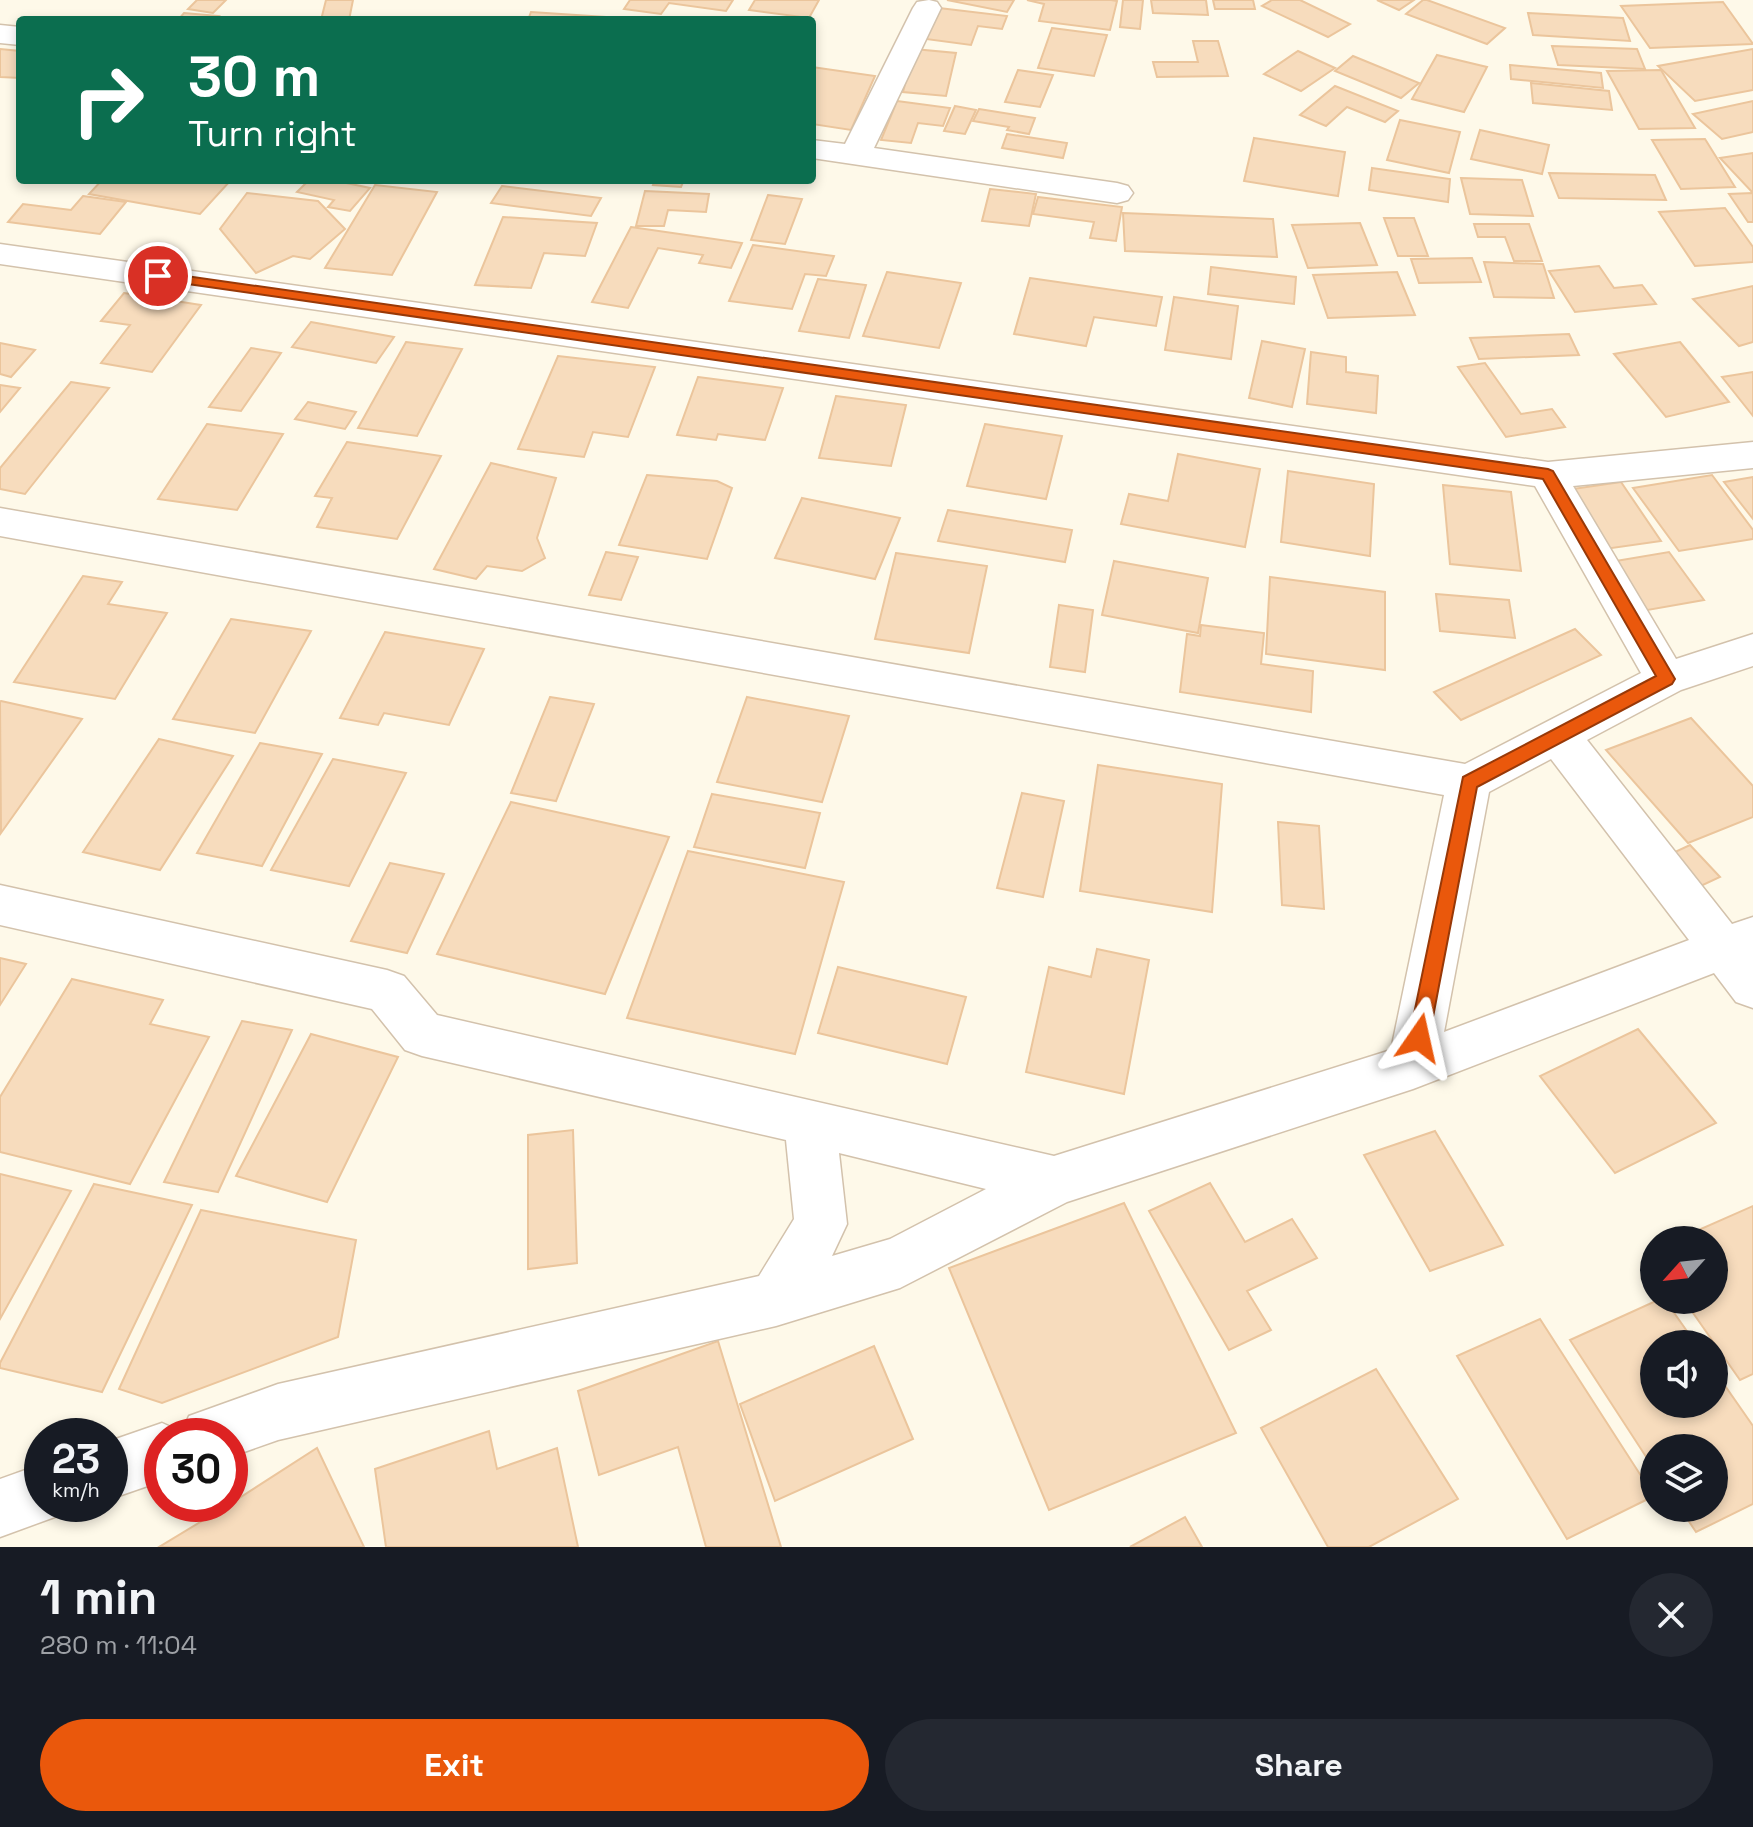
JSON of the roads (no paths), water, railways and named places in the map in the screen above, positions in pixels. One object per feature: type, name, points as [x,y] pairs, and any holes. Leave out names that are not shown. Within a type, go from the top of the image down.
[{"type":"street","points":[[855,156],[927,8]]},
{"type":"street","points":[[816,150],[1117,193]]},
{"type":"street","points":[[0,254],[1548,475],[1753,455]]},
{"type":"street","points":[[1548,475],[1666,679]]},
{"type":"street","points":[[0,522],[1469,782],[1666,679],[1753,650]]},
{"type":"street","points":[[248,1422],[278,1412],[776,1299],[900,1262],[1054,1181],[1744,957],[1559,737]]},
{"type":"street","points":[[1413,1066],[1469,782]]},
{"type":"street","points":[[0,905],[387,991],[422,1034],[1054,1181]]},
{"type":"street","points":[[776,1299],[821,1224],[810,1122]]}]
